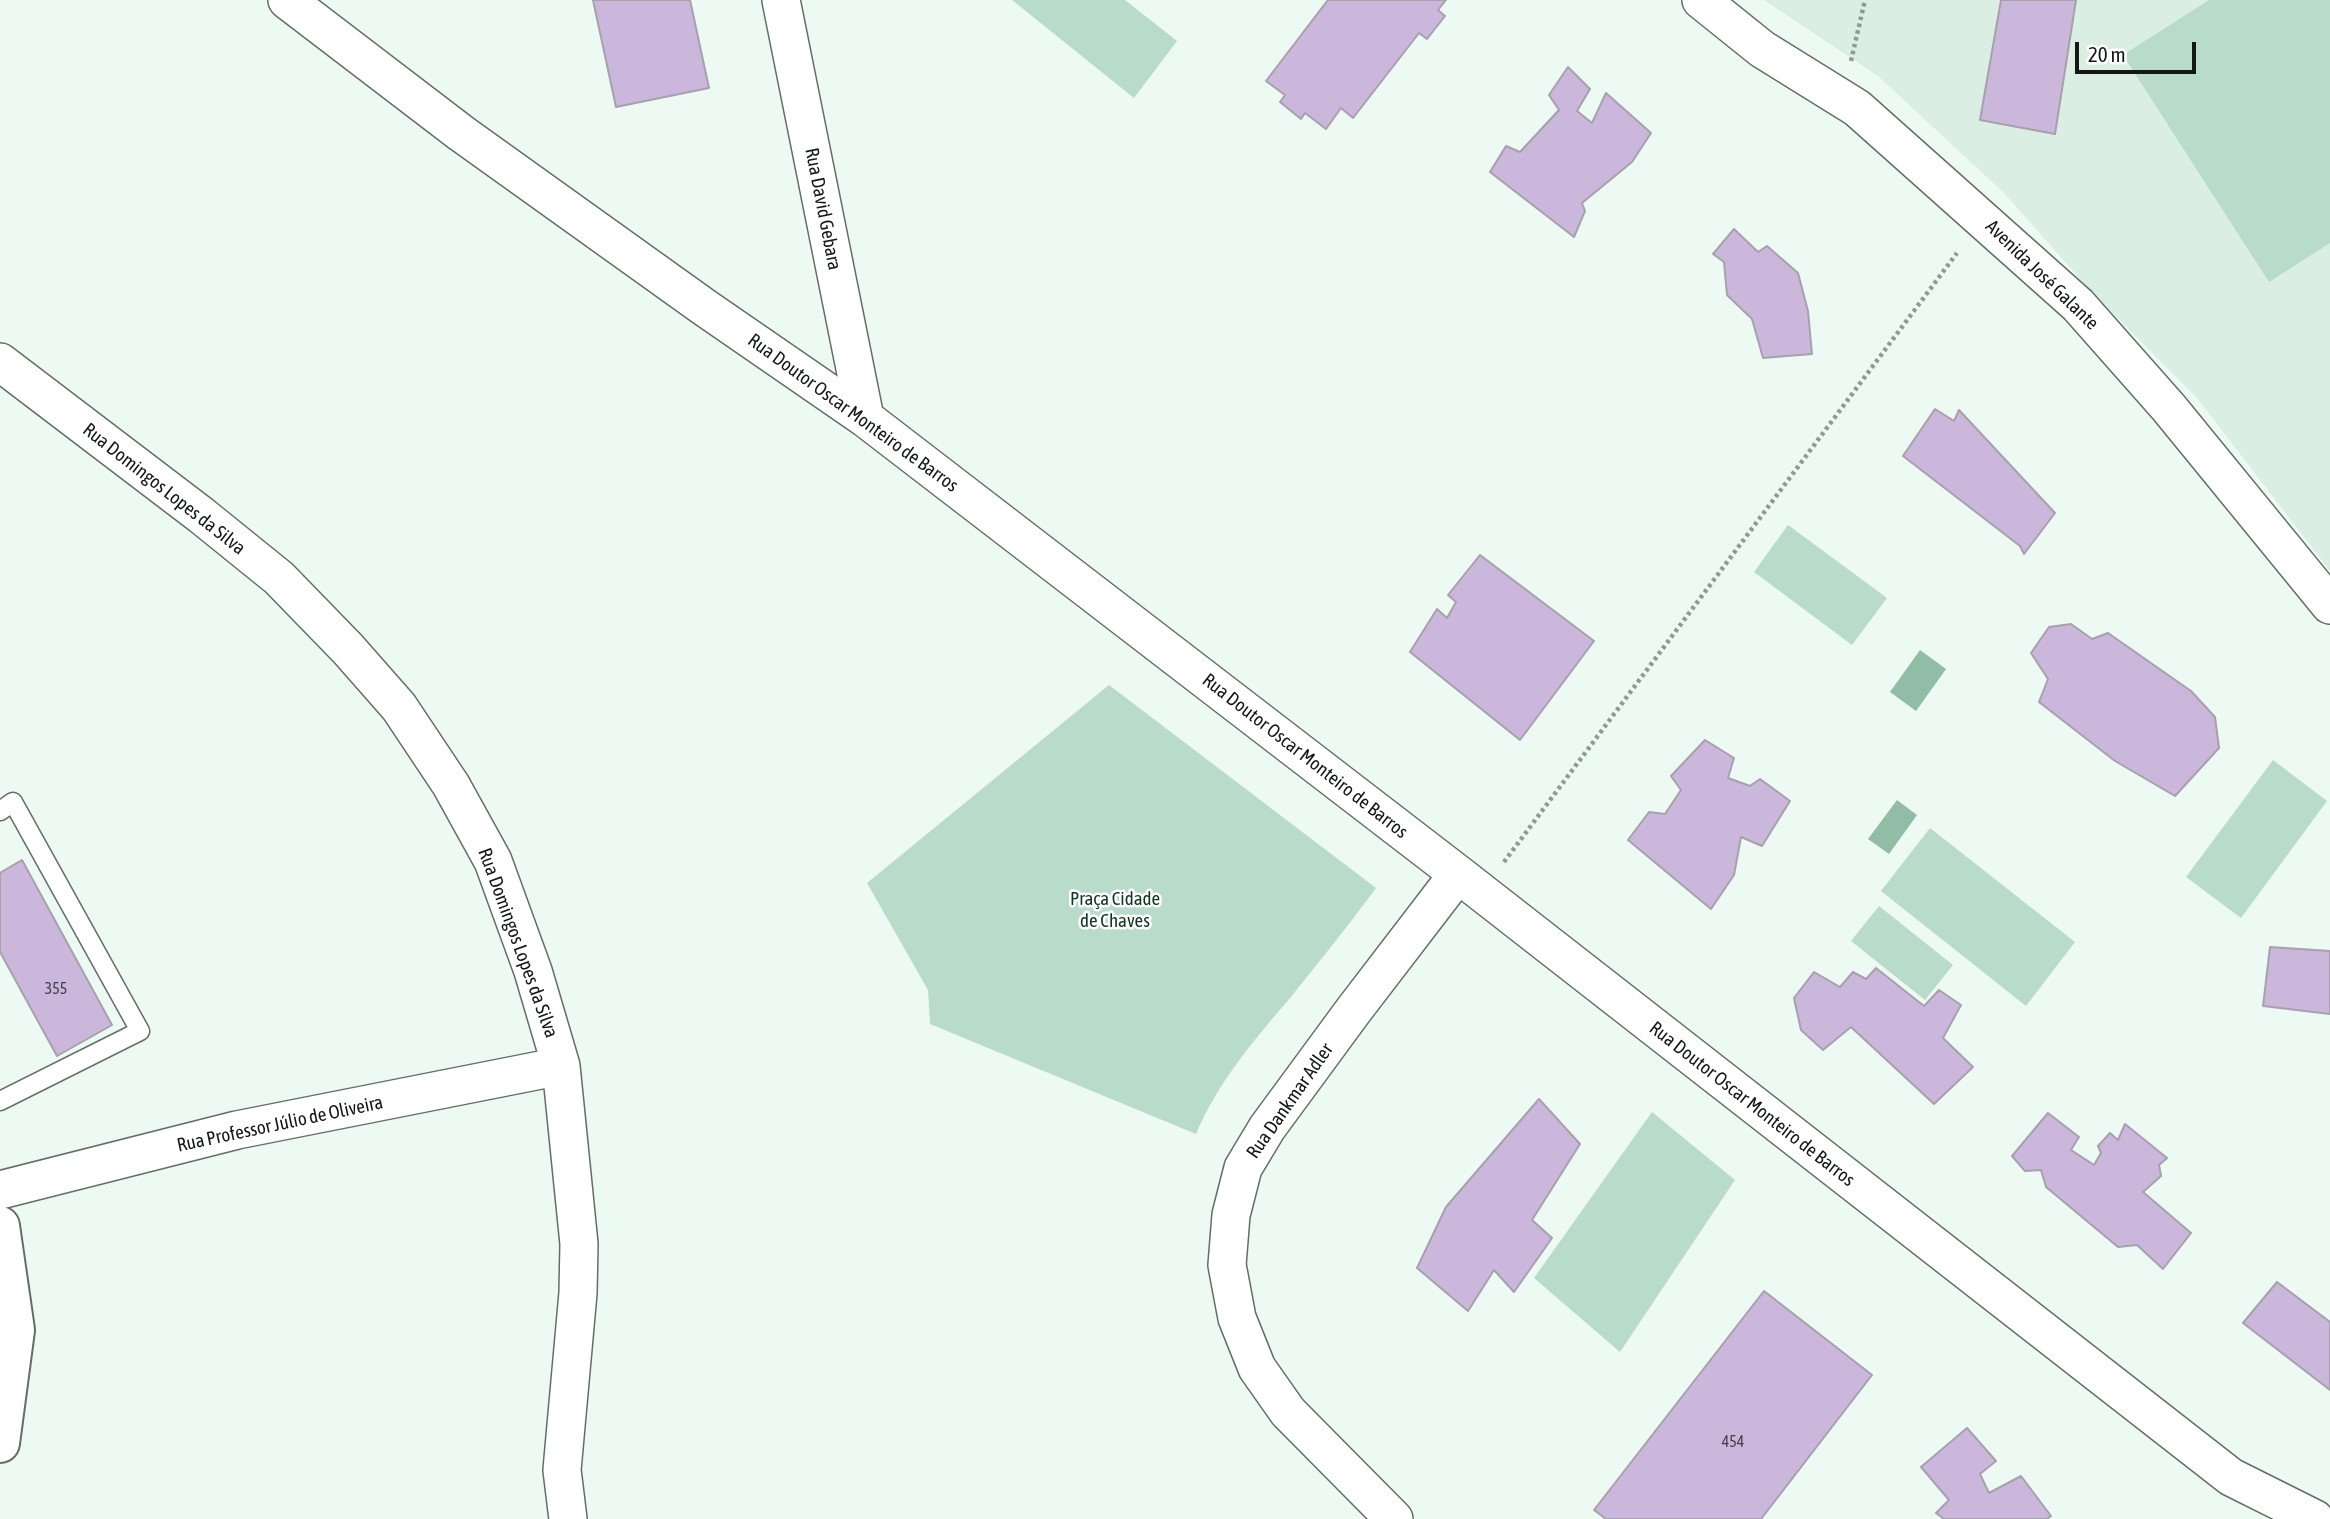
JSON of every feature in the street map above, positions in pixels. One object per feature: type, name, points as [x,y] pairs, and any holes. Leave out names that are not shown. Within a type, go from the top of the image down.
[{"type":"street","name":"Rua Doutor Oscar Monteiro de Barros","points":[[287,0],[461,133],[704,307],[865,418],[1469,883],[2231,1477],[2315,1519]]},
{"type":"street","name":"Rua David Gebara","points":[[781,0],[865,418]]},
{"type":"street","name":"Avenida José Galante","points":[[1701,0],[1762,49],[1857,108],[2078,305],[2169,408],[2330,606]]},
{"type":"street","name":"Rua Domingos Lopes da Silva","points":[[0,362],[201,514],[279,578],[348,649],[399,707],[451,785],[493,861],[533,971],[561,1066],[579,1244],[578,1293],[562,1470],[568,1519]]},
{"type":"street","name":"Rua Dankmar Adler","points":[[1394,1519],[1288,1412],[1257,1368],[1237,1318],[1227,1265],[1231,1215],[1244,1168],[1267,1128],[1353,1011],[1469,883]]},
{"type":"street","name":"Rua Professor Júlio de Oliveira","points":[[0,1190],[237,1130],[561,1066]]},
{"type":"street","points":[[0,1226],[15,1330],[0,1443]]},
{"type":"lane","points":[[0,811],[13,802],[140,1031],[0,1101]]},
{"type":"path","points":[[1842,100],[1865,0]]},
{"type":"path","points":[[1469,883],[1532,827],[1957,253]]},
{"type":"shaded area","points":[[1764,0],[2330,0],[2330,571],[2197,398],[2090,290],[2005,194],[1878,76]]},
{"type":"shaded area","points":[[1920,650],[1946,669],[1916,711],[1890,692]]},
{"type":"shaded area","points":[[1897,800],[1917,815],[1889,854],[1868,839]]},
{"type":"green space","points":[[1012,0],[1125,0],[1177,41],[1134,98]]},
{"type":"green space","points":[[2209,0],[2330,0],[2330,243],[2269,282],[2123,55]]},
{"type":"green space","points":[[1788,525],[1887,598],[1852,645],[1754,572]]},
{"type":"green space","name":"Praça Cidade de Chaves","points":[[1109,685],[1376,888],[1238,1062],[1215,1097],[1196,1134],[930,1024],[928,990],[867,883]]},
{"type":"green space","points":[[2273,760],[2327,801],[2241,918],[2186,877]]},
{"type":"green space","points":[[1930,828],[2075,942],[2026,1006],[1881,891]]},
{"type":"green space","points":[[1879,906],[1953,965],[1925,1000],[1851,941]]},
{"type":"green space","points":[[1652,1112],[1735,1180],[1620,1352],[1534,1278]]},
{"type":"building","points":[[593,0],[690,0],[709,88],[616,107]]},
{"type":"building","points":[[1328,0],[1446,0],[1438,10],[1445,16],[1427,39],[1419,33],[1353,118],[1341,108],[1326,129],[1305,113],[1301,119],[1280,102],[1285,95],[1266,81]]},
{"type":"building","points":[[2001,0],[2076,0],[2055,134],[1980,120]]},
{"type":"building","points":[[1568,67],[1590,89],[1577,111],[1592,123],[1606,93],[1651,133],[1632,162],[1582,203],[1585,211],[1574,237],[1490,172],[1506,146],[1520,152],[1559,110],[1549,95]]},
{"type":"building","points":[[1734,229],[1758,252],[1767,246],[1798,273],[1808,311],[1812,354],[1763,358],[1752,319],[1727,295],[1724,262],[1713,254]]},
{"type":"building","points":[[1935,409],[1954,421],[1959,410],[2055,513],[2024,554],[2020,546],[1903,456]]},
{"type":"building","points":[[1480,555],[1594,641],[1520,740],[1410,652],[1437,609],[1447,618],[1456,602],[1448,595]]},
{"type":"building","points":[[2071,624],[2092,639],[2108,633],[2191,691],[2215,717],[2219,748],[2175,796],[2115,761],[2039,702],[2048,679],[2031,653],[2049,627]]},
{"type":"building","points":[[1705,740],[1734,758],[1728,778],[1750,786],[1760,779],[1790,801],[1762,846],[1741,837],[1734,875],[1711,909],[1628,840],[1649,812],[1665,814],[1681,790],[1671,776]]},
{"type":"building","points":[[22,860],[112,1025],[57,1056],[0,952],[0,873]]},
{"type":"building","points":[[2270,947],[2330,951],[2330,1014],[2263,1006]]},
{"type":"building","points":[[1876,968],[1924,1006],[1939,990],[1961,1005],[1943,1038],[1973,1067],[1934,1104],[1851,1027],[1823,1050],[1801,1030],[1794,998],[1814,972],[1840,987],[1853,972],[1866,979]]},
{"type":"building","points":[[1539,1099],[1580,1144],[1532,1220],[1552,1238],[1514,1292],[1494,1270],[1468,1311],[1417,1268],[1446,1207]]},
{"type":"building","points":[[2048,1113],[2079,1137],[2071,1150],[2094,1165],[2101,1153],[2098,1146],[2110,1133],[2118,1140],[2125,1124],[2167,1158],[2159,1165],[2161,1176],[2143,1192],[2191,1233],[2163,1269],[2137,1245],[2118,1247],[2046,1187],[2041,1170],[2025,1171],[2012,1156]]},
{"type":"building","points":[[2277,1282],[2330,1322],[2330,1390],[2243,1323]]},
{"type":"building","points":[[1764,1291],[1872,1375],[1761,1519],[1606,1519],[1594,1510]]},
{"type":"building","points":[[1967,1428],[1996,1461],[1980,1474],[1989,1493],[2021,1476],[2051,1516],[2047,1519],[1944,1519],[1936,1513],[1949,1500],[1921,1467]]}]
